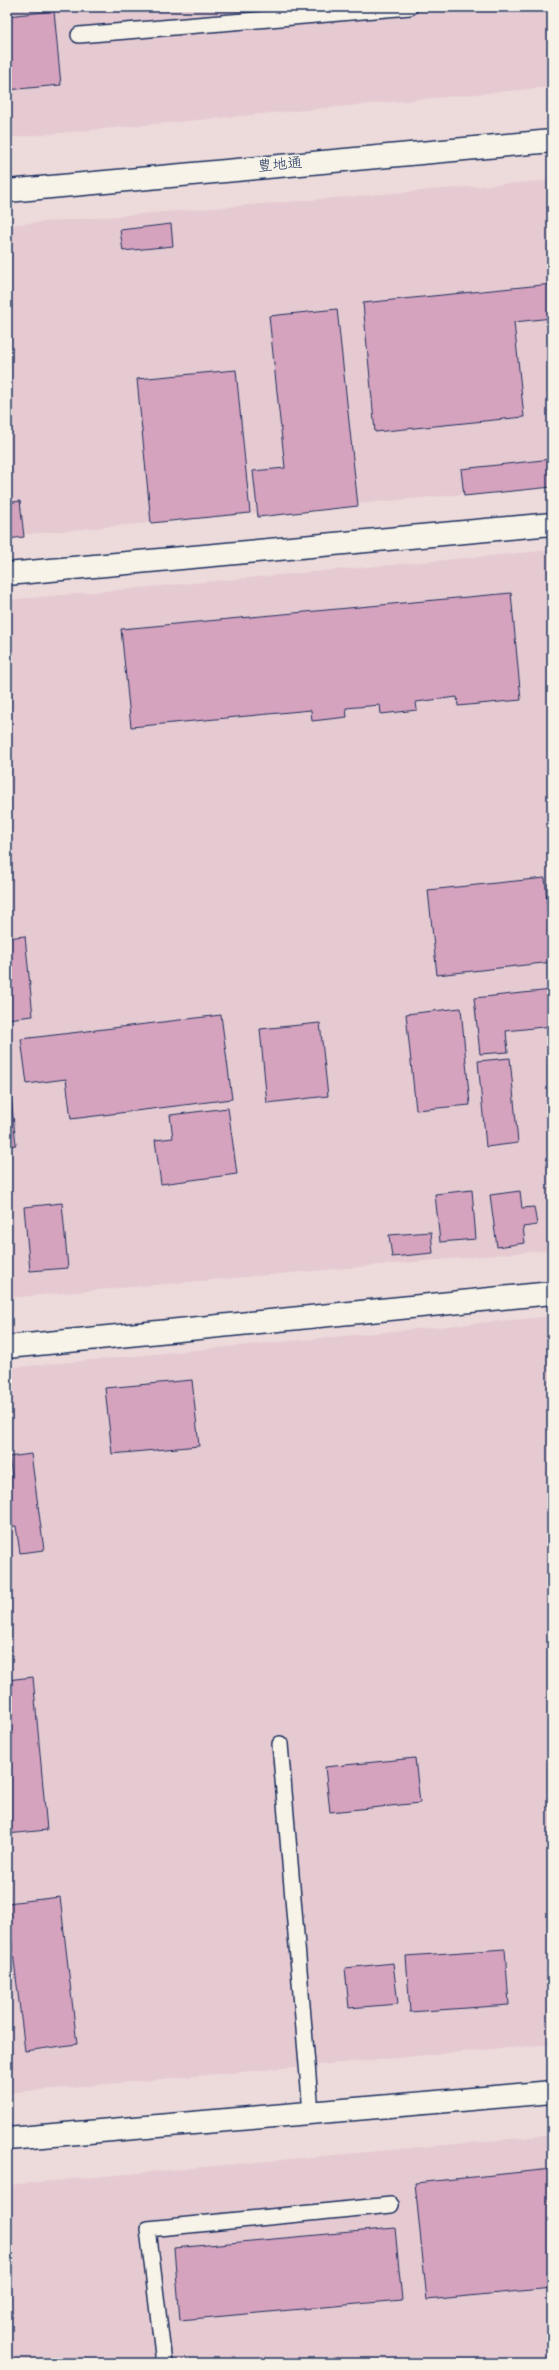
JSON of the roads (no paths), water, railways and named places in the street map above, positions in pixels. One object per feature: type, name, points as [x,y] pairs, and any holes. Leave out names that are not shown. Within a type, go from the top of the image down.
[{"type":"street","name":"豊地通","points":[[7,191],[552,141]]},
{"type":"street","points":[[7,574],[552,524]]},
{"type":"street","points":[[7,1347],[552,1293]]},
{"type":"street","points":[[7,2139],[552,2092]]},
{"type":"lane","points":[[79,35],[410,7]]},
{"type":"lane","points":[[280,1744],[311,2112]]},
{"type":"lane","points":[[164,2363],[148,2229],[391,2205]]}]
